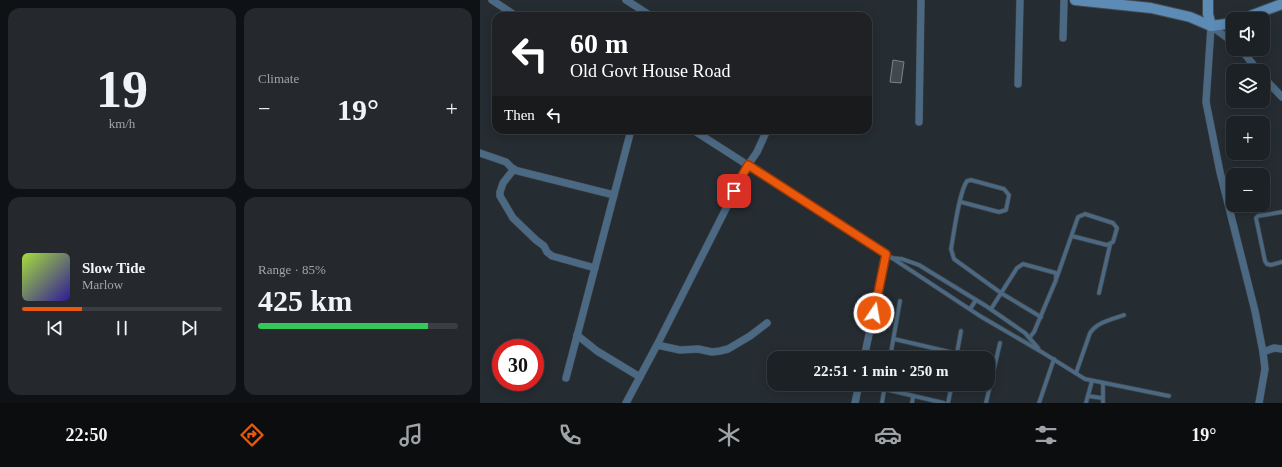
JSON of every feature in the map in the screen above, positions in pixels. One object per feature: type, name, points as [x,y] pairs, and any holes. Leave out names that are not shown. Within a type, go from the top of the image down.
[{"type":"street","points":[[492,0],[510,12]]},
{"type":"street","points":[[626,0],[645,12]]},
{"type":"street","points":[[919,122],[921,0]]},
{"type":"street","points":[[1018,84],[1020,0]]},
{"type":"street","points":[[1063,38],[1064,0]]},
{"type":"street","points":[[1075,0],[1151,8],[1190,17],[1211,26],[1226,37]]},
{"type":"street","points":[[1208,0],[1208,14],[1211,26],[1206,102],[1220,172],[1255,310],[1263,352],[1265,369],[1259,403]]},
{"type":"street","points":[[1261,12],[1282,4]]},
{"type":"street","points":[[1211,26],[1226,24]]},
{"type":"street","points":[[1246,56],[1253,64]]},
{"type":"street","points":[[1270,84],[1282,97]]},
{"type":"street","points":[[566,378],[630,134]]},
{"type":"street","points":[[699,134],[889,256],[866,351]]},
{"type":"street","points":[[626,403],[765,134]]},
{"type":"street","points":[[480,153],[506,162],[514,169],[614,195]]},
{"type":"street","points":[[514,169],[503,183],[500,192],[500,196],[513,218],[544,246],[552,256],[595,268]]},
{"type":"street","points":[[657,345],[680,350],[698,349],[712,352],[720,351],[728,349],[767,323]]},
{"type":"street","points":[[577,335],[597,351],[640,377]]},
{"type":"street","points":[[1263,352],[1274,348],[1282,350]]},
{"type":"street","points":[[855,403],[858,391]]},
{"type":"lane","points":[[961,202],[999,212],[1006,210],[1009,195],[1004,189],[971,180],[967,181],[964,185],[951,249],[954,259],[1001,292],[1041,317]]},
{"type":"lane","points":[[1282,212],[1258,216],[1256,221],[1265,261],[1267,264],[1271,265],[1282,262]]},
{"type":"lane","points":[[1030,337],[1041,317],[1057,277],[1078,217],[1084,214],[1113,223],[1117,228],[1113,242],[1110,245],[1099,293]]},
{"type":"lane","points":[[1072,236],[1110,245]]},
{"type":"lane","points":[[889,256],[919,265],[991,309],[1030,337],[1040,351]]},
{"type":"lane","points":[[889,256],[970,310],[1054,359],[1085,379],[1169,396]]},
{"type":"lane","points":[[991,309],[1017,268],[1023,264],[1056,273],[1057,277]]},
{"type":"lane","points":[[970,310],[976,300]]},
{"type":"lane","points":[[891,351],[900,301]]},
{"type":"lane","points":[[1076,373],[1090,333],[1093,329],[1098,325],[1124,315]]},
{"type":"lane","points":[[957,351],[961,331]]},
{"type":"lane","points":[[894,339],[938,351]]},
{"type":"lane","points":[[995,362],[1000,343]]},
{"type":"lane","points":[[1039,403],[1054,359]]},
{"type":"lane","points":[[1086,403],[1092,381]]},
{"type":"lane","points":[[1088,396],[1103,401],[1103,383]]},
{"type":"lane","points":[[882,403],[884,391]]},
{"type":"lane","points":[[891,391],[944,403]]},
{"type":"lane","points":[[948,403],[951,391]]},
{"type":"lane","points":[[986,403],[989,391]]},
{"type":"lane","points":[[912,403],[913,397]]},
{"type":"building","points":[[893,60],[904,62],[901,83],[890,82]]},
{"type":"route","points":[[734,191],[748,165],[886,254],[874,313]]}]
